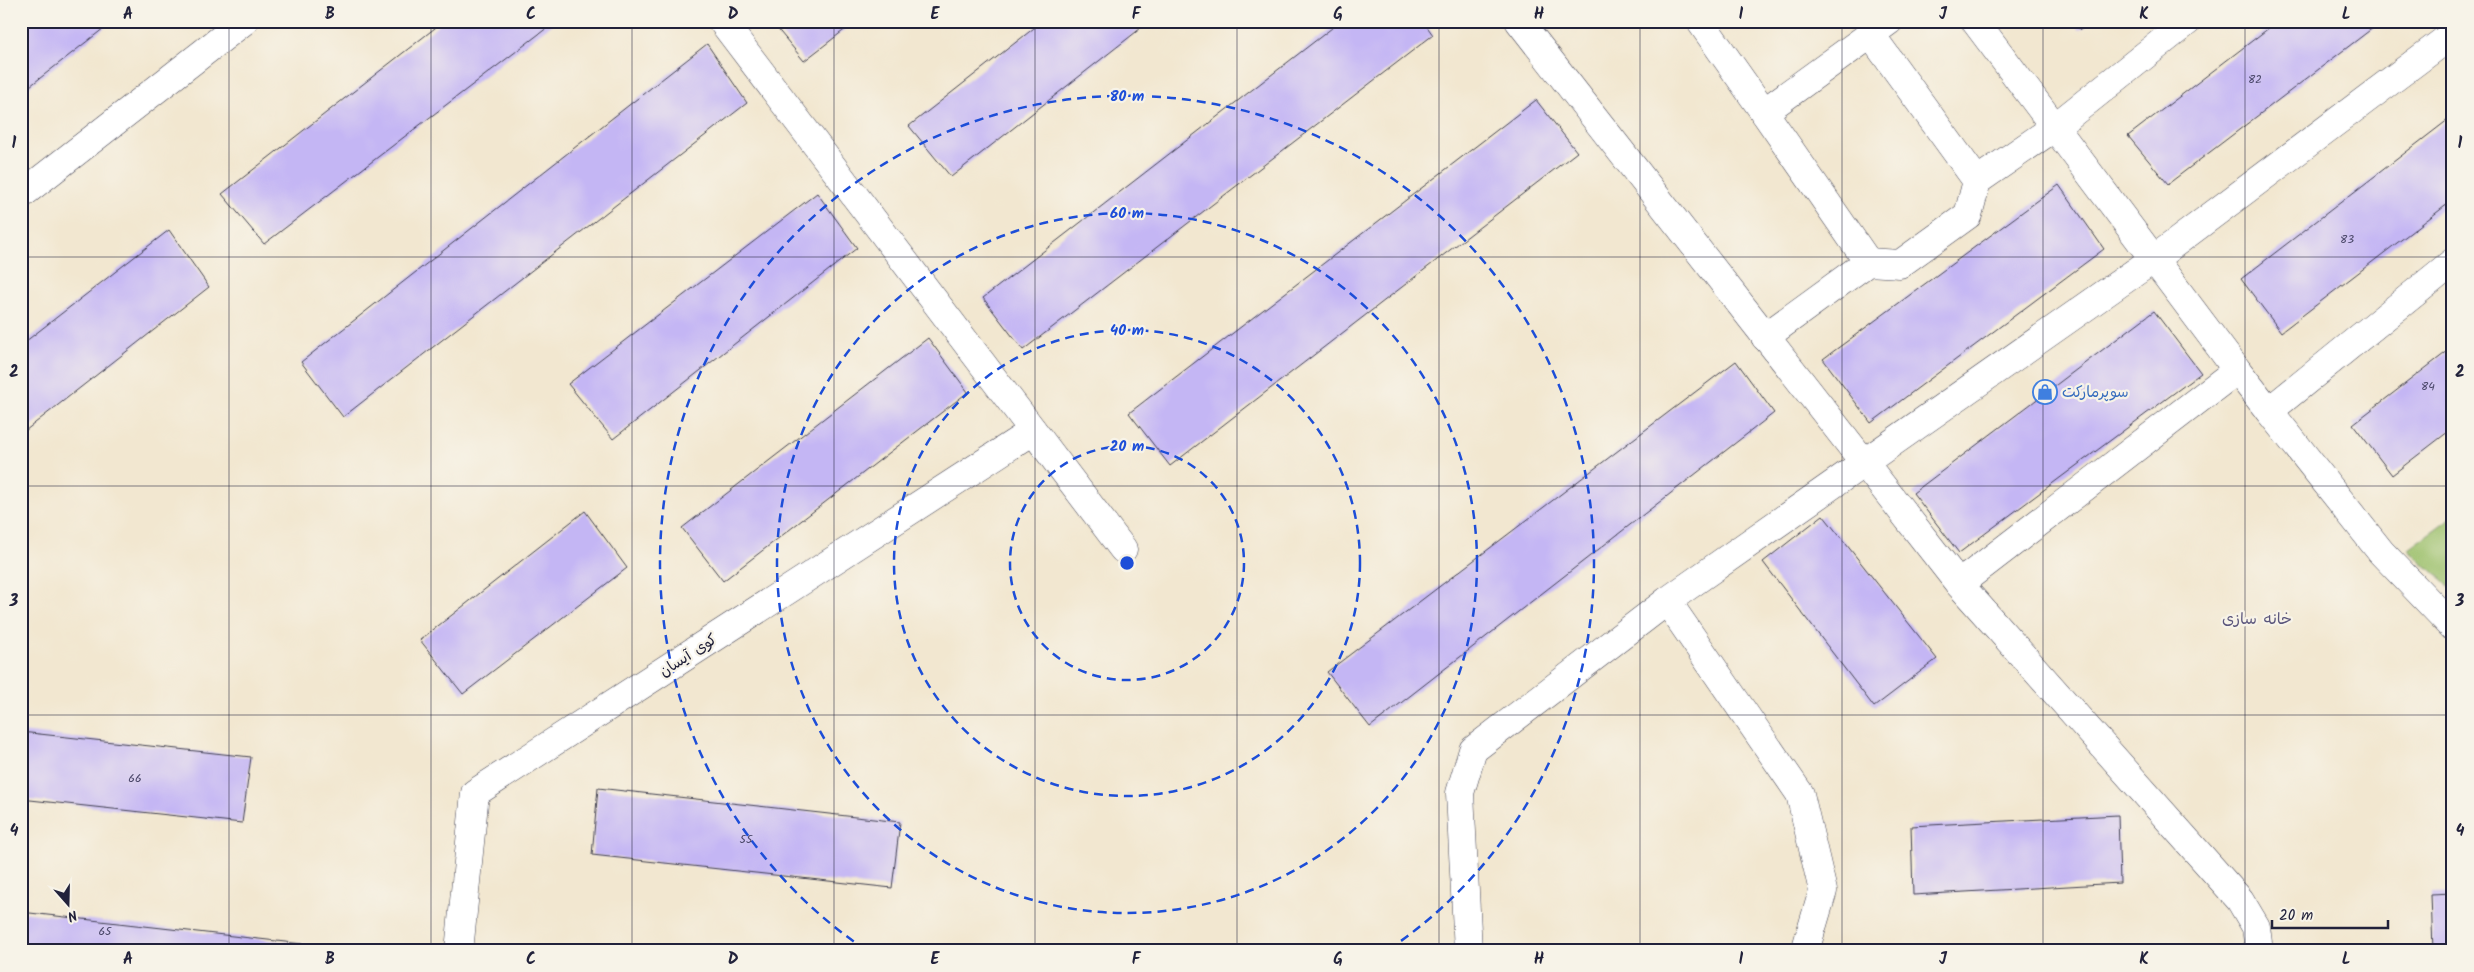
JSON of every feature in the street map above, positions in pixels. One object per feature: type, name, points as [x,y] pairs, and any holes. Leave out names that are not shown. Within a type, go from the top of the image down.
[{"type":"street","points":[[21,195],[244,21]]},
{"type":"street","points":[[722,21],[1122,549]]},
{"type":"street","points":[[1519,21],[1959,584],[2240,900],[2256,927],[2259,951]]},
{"type":"street","points":[[1700,21],[1868,262]]},
{"type":"street","points":[[1975,21],[2269,411],[2381,552],[2453,627]]},
{"type":"street","points":[[1765,338],[1868,262],[1900,264],[1968,215],[1977,181],[2055,127],[2188,21]]},
{"type":"street","points":[[1764,112],[1880,28],[1977,181]]},
{"type":"street","points":[[1468,951],[1460,793],[1473,750],[1667,602],[2154,259],[2453,34]]},
{"type":"street","points":[[2269,411],[2453,262]]},
{"type":"street","points":[[1959,584],[2237,370]]},
{"type":"street","name":"کوی آیسان","points":[[459,951],[475,793],[1033,432]]},
{"type":"street","points":[[1667,602],[1800,794],[1824,891],[1805,951]]},
{"type":"green space","points":[[2453,516],[2453,590],[2408,549]]},
{"type":"building","points":[[21,21],[113,21],[21,93]]},
{"type":"building","points":[[444,21],[556,21],[264,244],[222,194]]},
{"type":"building","points":[[771,21],[856,21],[804,61]]},
{"type":"building","points":[[1043,21],[1150,21],[951,177],[909,126]]},
{"type":"building","points":[[1341,21],[1423,21],[1433,35],[1023,350],[983,298]]},
{"type":"building","points":[[2073,21],[2092,21],[2080,30]]},
{"type":"building","points":[[2278,21],[2382,21],[2168,184],[2128,136]]},
{"type":"building","points":[[707,44],[747,103],[343,417],[301,362]]},
{"type":"building","points":[[1536,100],[1577,152],[1170,466],[1129,413]]},
{"type":"building","points":[[2453,116],[2453,200],[2281,332],[2241,279]]},
{"type":"building","points":[[2059,185],[2104,249],[1871,423],[1823,359]]},
{"type":"building","points":[[817,193],[857,248],[613,439],[568,384]]},
{"type":"building","points":[[169,230],[209,287],[21,434],[21,345]]},
{"type":"building","points":[[2154,311],[2201,373],[1959,553],[1913,493]]},
{"type":"building","points":[[928,338],[968,392],[723,581],[682,528]]},
{"type":"building","points":[[2453,347],[2453,428],[2392,475],[2353,424]]},
{"type":"building","points":[[1736,361],[1774,413],[1370,727],[1327,672]]},
{"type":"building","points":[[585,511],[627,568],[463,694],[420,640]]},
{"type":"building","points":[[1823,515],[1937,659],[1874,707],[1763,562]]},
{"type":"building","points":[[21,732],[251,757],[242,823],[21,799]]},
{"type":"building","points":[[598,788],[900,822],[892,888],[592,855]]},
{"type":"building","points":[[2118,815],[2120,883],[1913,895],[1911,826]]},
{"type":"building","points":[[2453,893],[2453,951],[2433,951],[2431,894]]},
{"type":"building","points":[[21,912],[347,949],[347,951],[21,951]]},
{"type":"place","name":"سوپرمارکت","points":[[2045,392]]},
{"type":"district","name":"خانه سازی","points":[[2257,618]]}]
